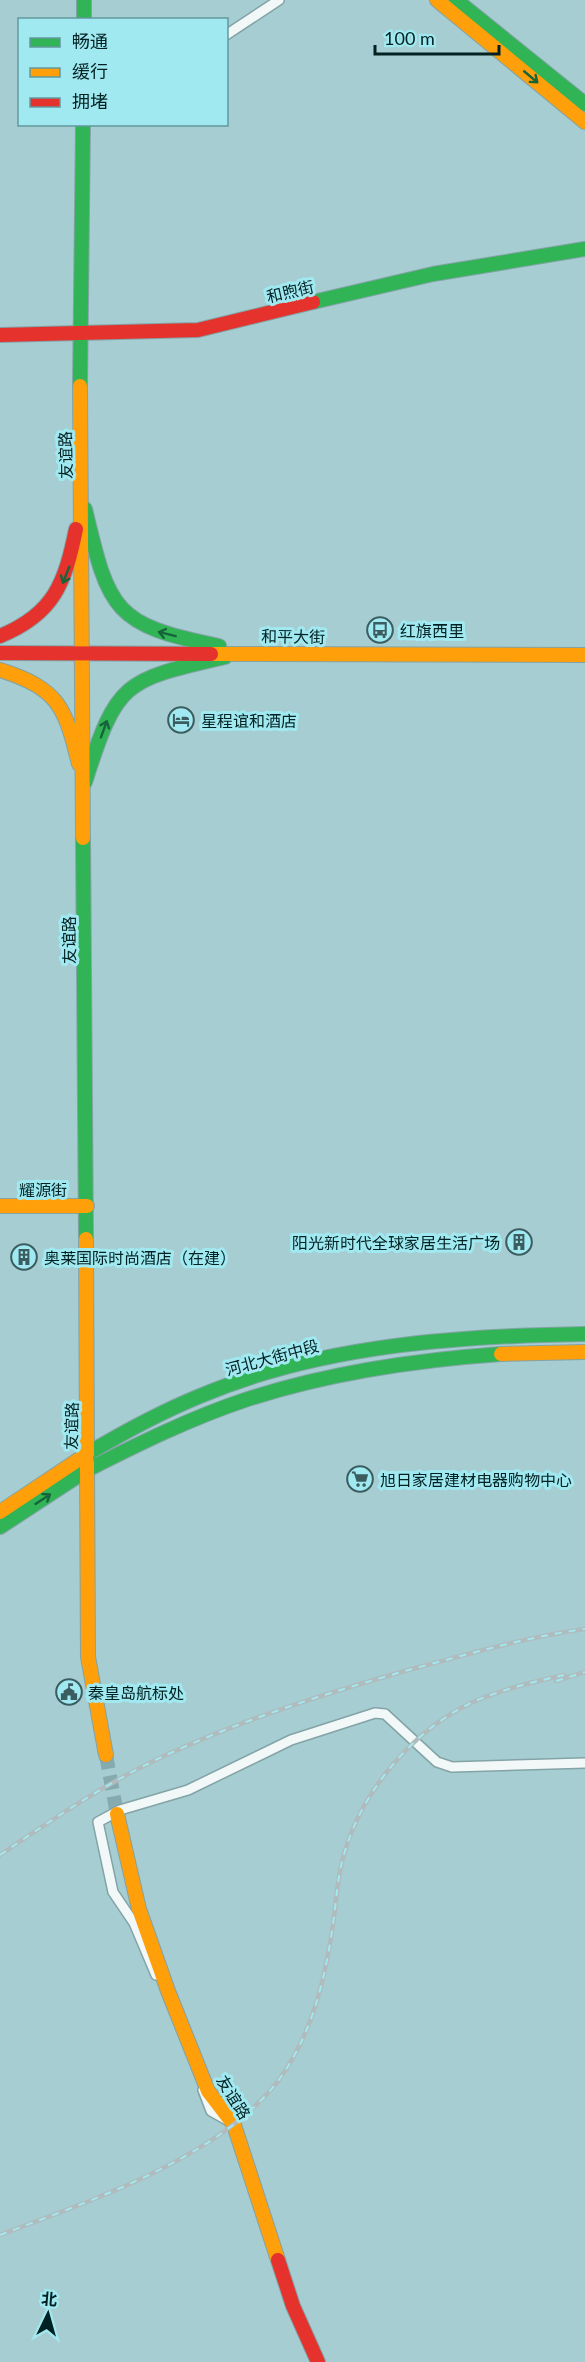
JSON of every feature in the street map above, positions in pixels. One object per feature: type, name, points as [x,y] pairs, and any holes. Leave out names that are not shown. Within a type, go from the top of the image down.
[{"type":"main road","points":[[84,0],[84,18]]},
{"type":"main road","points":[[437,0],[585,122]]},
{"type":"main road","points":[[456,0],[585,104]]},
{"type":"main road","name":"友谊路","points":[[83,126],[81,333],[88,1657],[106,1755]]},
{"type":"main road","name":"和煦街","points":[[0,334],[198,330],[445,272],[585,249]]},
{"type":"main road","points":[[0,636],[18,630],[43,613],[53,600],[68,573],[82,497]]},
{"type":"main road","points":[[82,497],[100,571],[113,602],[122,612],[133,621],[159,633],[244,652]]},
{"type":"main road","points":[[84,784],[108,716],[126,691],[144,678],[244,652]]},
{"type":"main road","name":"和平大街","points":[[0,653],[244,652],[585,655]]},
{"type":"main road","points":[[0,670],[29,681],[44,691],[66,715],[84,784]]},
{"type":"main road","name":"耀源街","points":[[0,1206],[87,1206]]},
{"type":"main road","name":"河北大街中段","points":[[0,1512],[120,1432],[178,1404],[239,1382],[298,1365],[448,1338],[506,1334],[585,1334]]},
{"type":"main road","points":[[0,1527],[87,1470],[128,1448],[238,1402],[359,1371],[484,1356],[549,1351],[585,1352]]},
{"type":"main road","name":"友谊路","points":[[117,1814],[139,1909],[168,1991],[208,2091],[234,2125],[293,2306],[318,2362]]},
{"type":"street","points":[[228,33],[279,0]]},
{"type":"street","points":[[234,2125],[211,2110],[134,1923],[113,1892],[98,1822],[120,1810],[188,1790],[291,1740],[375,1713],[384,1714],[437,1762],[452,1767],[585,1763]]},
{"type":"tunnel","points":[[106,1755],[117,1814]]},
{"type":"railway","points":[[0,1855],[121,1778],[164,1756],[225,1730],[317,1697],[412,1669],[519,1641],[585,1629]]},
{"type":"railway","points":[[556,1681],[585,1672]]},
{"type":"railway","points":[[0,2235],[73,2208],[150,2174],[222,2133],[252,2109],[278,2081],[300,2045],[308,2026],[326,1966],[342,1862],[360,1813],[374,1790],[409,1748],[450,1714],[496,1693],[564,1675]]},
{"type":"traffic: fast","points":[[84,0],[84,18]]},
{"type":"traffic: fast","points":[[456,0],[585,104]]},
{"type":"traffic: fast","points":[[80,386],[83,126]]},
{"type":"traffic: fast","points":[[313,302],[433,274],[585,249]]},
{"type":"traffic: fast","points":[[85,509],[101,570],[110,592],[122,608],[137,620],[157,630],[219,646]]},
{"type":"traffic: fast","points":[[85,782],[106,723],[117,704],[129,690],[165,672],[225,657]]},
{"type":"traffic: fast","points":[[83,838],[86,1239]]},
{"type":"traffic: fast","points":[[87,1454],[185,1402],[246,1379],[293,1365],[341,1354],[438,1341],[585,1334]]},
{"type":"traffic: fast","points":[[87,1470],[145,1441],[225,1407],[308,1382],[372,1369],[501,1354]]},
{"type":"traffic: fast","points":[[0,1527],[87,1470]]},
{"type":"traffic: slow","points":[[437,0],[585,122]]},
{"type":"traffic: slow","points":[[80,386],[83,838]]},
{"type":"traffic: slow","points":[[211,654],[585,655]]},
{"type":"traffic: slow","points":[[0,670],[36,685],[57,703],[69,728],[79,764]]},
{"type":"traffic: slow","points":[[0,1206],[87,1206]]},
{"type":"traffic: slow","points":[[0,1512],[87,1454],[86,1239]]},
{"type":"traffic: slow","points":[[501,1354],[585,1352]]},
{"type":"traffic: slow","points":[[87,1462],[88,1657],[106,1755]]},
{"type":"traffic: slow","points":[[117,1814],[139,1909],[168,1991],[208,2091],[234,2125],[278,2260]]},
{"type":"traffic: jam","points":[[0,335],[198,330],[313,302]]},
{"type":"traffic: jam","points":[[0,636],[33,618],[45,607],[61,581],[76,529]]},
{"type":"traffic: jam","points":[[0,653],[211,654]]},
{"type":"traffic: jam","points":[[278,2260],[293,2306],[318,2362]]},
{"type":"place","name":"红旗西里","points":[[380,630]]},
{"type":"place","name":"星程谊和酒店","points":[[181,720]]},
{"type":"place","name":"阳光新时代全球家居生活广场","points":[[519,1242]]},
{"type":"place","name":"奥莱国际时尚酒店（在建）","points":[[24,1257]]},
{"type":"place","name":"旭日家居建材电器购物中心","points":[[360,1479]]},
{"type":"place","name":"秦皇岛航标处","points":[[69,1692]]}]
